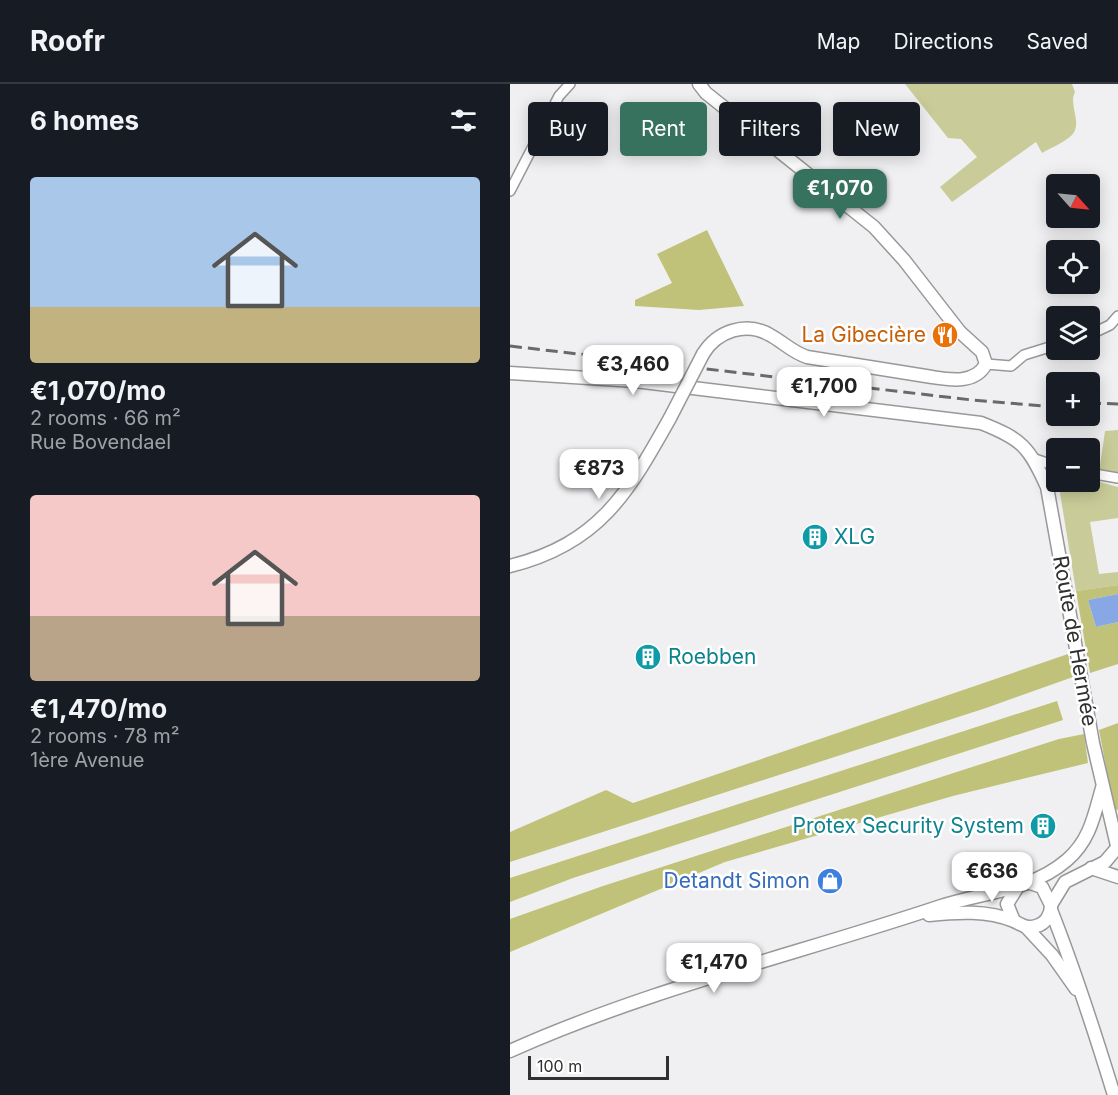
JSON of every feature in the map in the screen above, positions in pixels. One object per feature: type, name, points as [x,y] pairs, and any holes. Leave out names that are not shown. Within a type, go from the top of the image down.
[{"type":"street","points":[[510,191],[559,96],[570,84]]},
{"type":"street","points":[[699,84],[723,107],[873,227],[904,260],[960,332],[982,352],[986,364]]},
{"type":"street","points":[[1100,330],[1110,325],[1118,316]]},
{"type":"street","points":[[510,566],[550,554],[574,542],[607,514],[670,418],[703,354],[719,336],[734,330],[747,329],[770,334],[791,351],[807,357],[952,380],[970,377],[981,371],[986,364]]},
{"type":"street","points":[[986,364],[1011,366],[1024,355],[1046,348]]},
{"type":"street","name":"Route de Hermée","points":[[510,374],[635,381],[959,420],[981,423],[1018,439],[1035,459],[1047,487],[1103,784],[1118,849]]},
{"type":"street","points":[[1035,459],[1046,463]]},
{"type":"street","points":[[1100,475],[1118,478]]},
{"type":"street","points":[[510,1051],[620,1008],[943,905],[1030,884],[1066,861],[1090,831],[1103,784]]},
{"type":"street","points":[[1090,831],[1105,828],[1113,830]]},
{"type":"street","points":[[910,917],[964,912],[1020,924],[1043,922],[1065,882],[1105,862],[1118,849]]},
{"type":"street","points":[[1091,868],[1118,877]]},
{"type":"street","points":[[1030,884],[1042,887],[1051,907],[1077,975],[1114,1095]]},
{"type":"street","points":[[1017,888],[1007,904],[1020,924],[1070,979],[1085,1007]]},
{"type":"green space","points":[[905,84],[1072,84],[1075,92],[1073,103],[1076,125],[1072,135],[1066,140],[1042,153],[1036,142],[952,202],[940,187],[977,157],[961,139],[948,138]]},
{"type":"green space","points":[[707,230],[744,306],[699,310],[635,306],[635,300],[672,283],[657,254]]},
{"type":"green space","points":[[1118,430],[1118,475],[1100,472],[1105,431]]},
{"type":"green space","points":[[1100,482],[1118,487],[1118,518],[1090,522],[1099,574],[1118,572],[1118,585],[1076,591],[1060,493],[1100,492]]},
{"type":"green space","points":[[1118,585],[1118,594],[1088,600],[1096,627],[1118,622],[1118,664],[1090,673],[1076,591]]},
{"type":"green space","points":[[1068,654],[1073,677],[986,708],[510,862],[510,832],[606,790],[633,803]]},
{"type":"green space","points":[[1057,701],[1063,720],[573,878],[510,902],[510,878]]},
{"type":"green space","points":[[1118,723],[1118,810],[1114,809],[1099,730]]},
{"type":"green space","points":[[1084,734],[1088,763],[953,796],[725,862],[510,952],[510,919],[603,886],[1059,739]]},
{"type":"water","points":[[1118,594],[1118,622],[1096,627],[1088,600]]},
{"type":"railway","points":[[510,346],[972,400],[1046,406]]},
{"type":"railway","points":[[1100,403],[1118,404]]},
{"type":"place","name":"La Gibecière","points":[[945,335]]},
{"type":"place","name":"XLG","points":[[815,537]]},
{"type":"place","name":"Roebben","points":[[648,657]]},
{"type":"place","name":"Protex Security System","points":[[1043,826]]},
{"type":"place","name":"Detandt Simon","points":[[830,881]]}]
